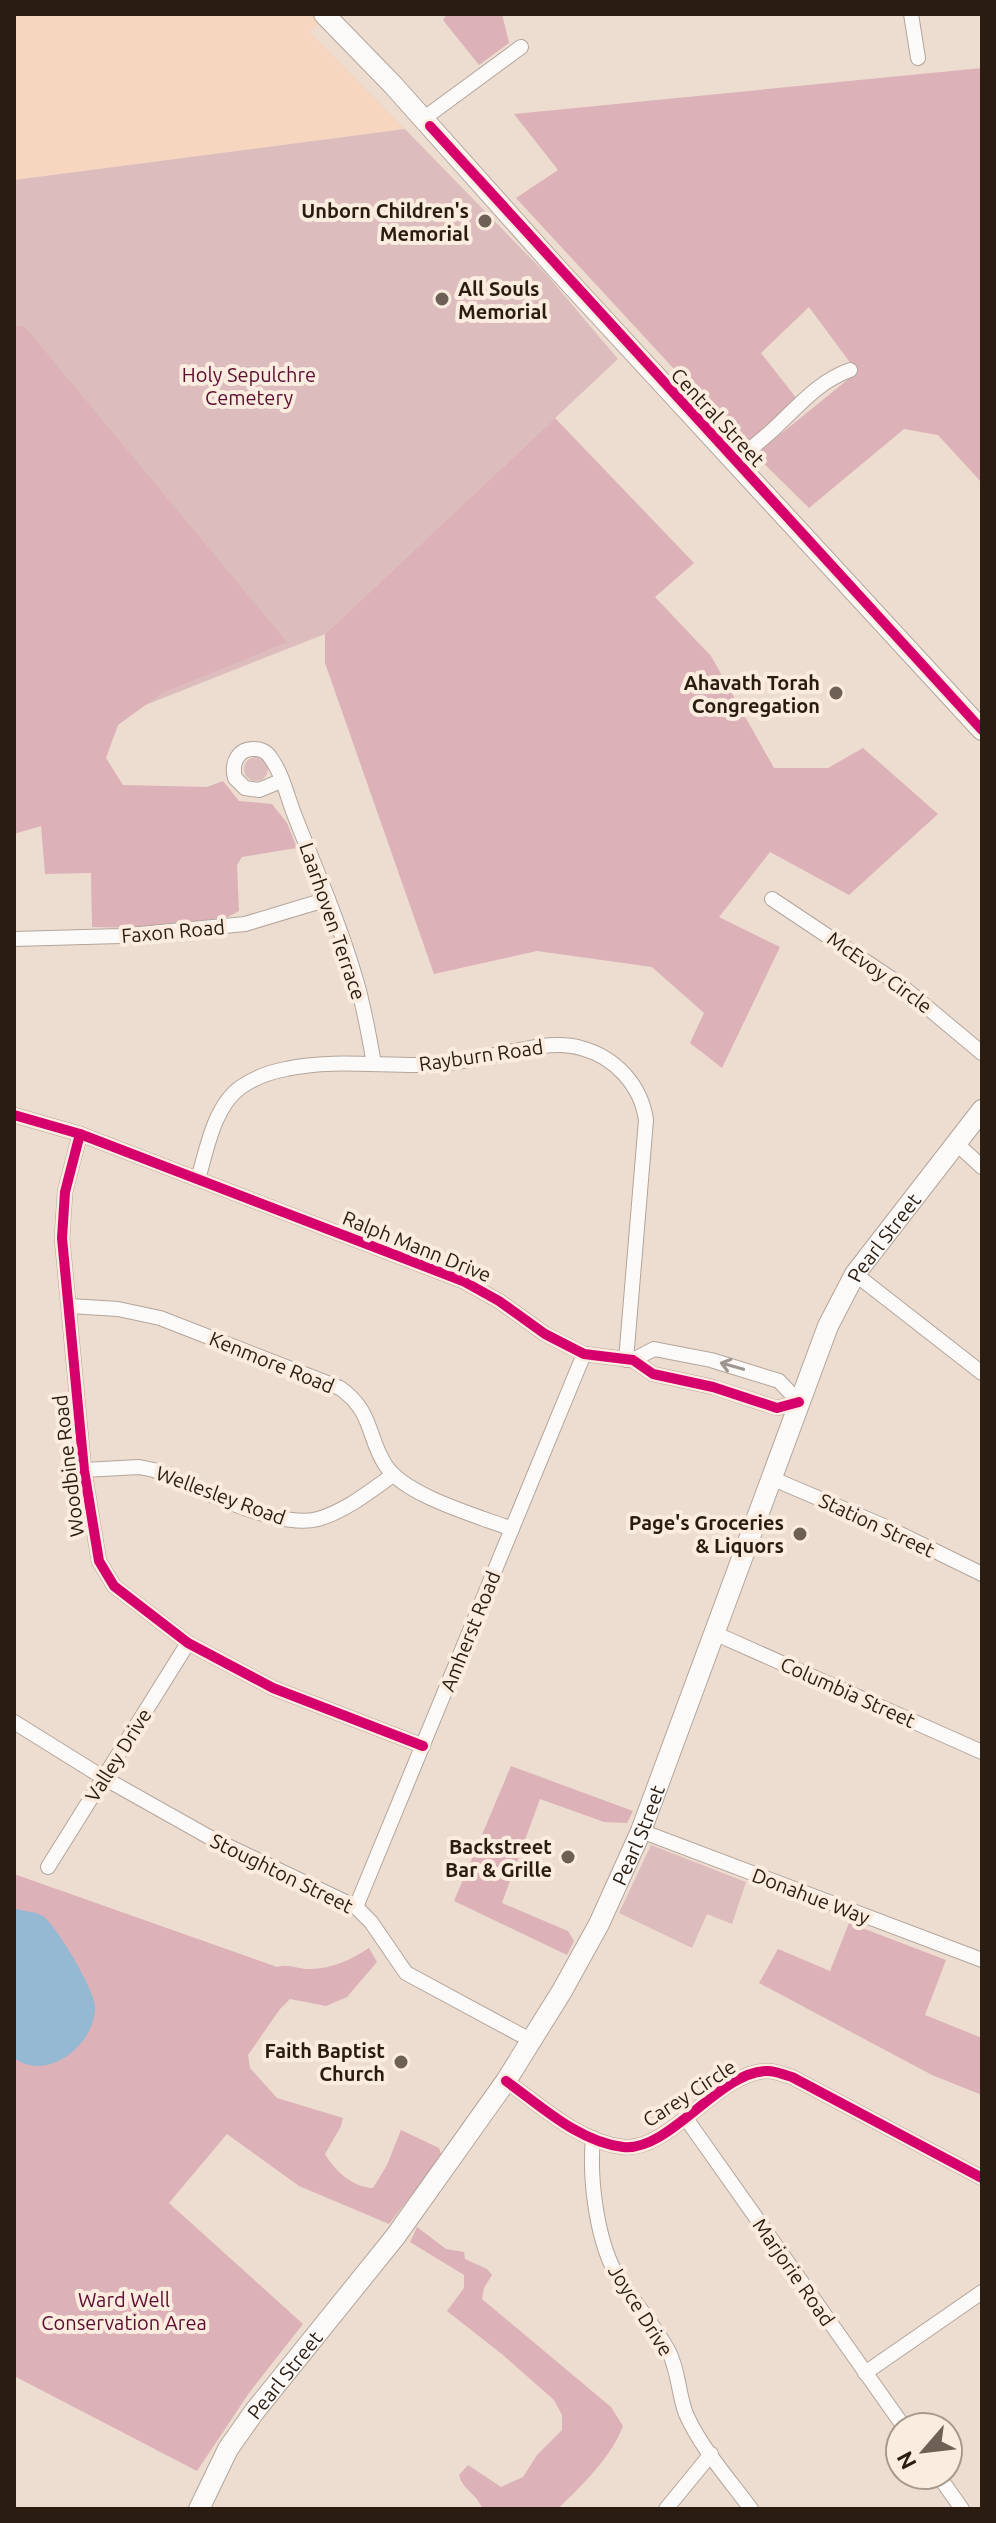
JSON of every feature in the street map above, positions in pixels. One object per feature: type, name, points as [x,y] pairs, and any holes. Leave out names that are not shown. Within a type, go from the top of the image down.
[{"type":"main road","name":"Central Street","points":[[324,14],[982,730]]},
{"type":"main road","name":"Pearl Street","points":[[199,2509],[228,2449],[254,2412],[395,2237],[506,2081],[599,1924],[641,1831],[828,1326],[855,1274],[982,1110]]},
{"type":"street","points":[[911,14],[918,58]]},
{"type":"street","points":[[423,119],[521,47]]},
{"type":"street","points":[[735,463],[779,425],[809,393],[831,377],[850,370]]},
{"type":"street","name":"Laarhoven Terrace","points":[[281,781],[328,899],[356,981],[374,1064]]},
{"type":"street","name":"Faxon Road","points":[[14,939],[120,936],[245,924],[328,899]]},
{"type":"street","name":"McEvoy Circle","points":[[772,899],[898,983],[982,1053]]},
{"type":"street","name":"Rayburn Road","points":[[198,1179],[225,1103],[239,1088],[266,1074],[319,1064],[452,1062],[566,1045],[595,1053],[633,1082],[644,1105],[646,1137],[630,1360]]},
{"type":"street","name":"Ralph Mann Drive","points":[[14,1115],[80,1134],[463,1281],[499,1301],[545,1334],[584,1354],[630,1360],[653,1374],[713,1387],[777,1408],[799,1402],[779,1381],[711,1360],[654,1349],[630,1360]]},
{"type":"street","name":"Woodbine Road","points":[[80,1134],[65,1192],[62,1238],[84,1470],[99,1561],[114,1586],[188,1643],[273,1688],[423,1746]]},
{"type":"street","points":[[956,1143],[982,1167]]},
{"type":"street","points":[[855,1274],[982,1373]]},
{"type":"street","name":"Kenmore Road","points":[[70,1306],[147,1314],[340,1388],[358,1403],[393,1475]]},
{"type":"street","name":"Amherst Road","points":[[356,1907],[584,1354]]},
{"type":"street","name":"Wellesley Road","points":[[84,1470],[126,1467],[154,1470],[272,1517],[295,1521],[330,1515],[393,1475]]},
{"type":"street","points":[[393,1475],[412,1489],[512,1529]]},
{"type":"street","name":"Station Street","points":[[771,1478],[865,1518],[982,1574]]},
{"type":"street","name":"Columbia Street","points":[[714,1633],[982,1752]]},
{"type":"street","name":"Valley Drive","points":[[48,1867],[188,1643]]},
{"type":"street","name":"Stoughton Street","points":[[14,1722],[104,1778],[209,1837],[356,1907],[371,1922],[406,1973],[532,2041]]},
{"type":"street","name":"Donahue Way","points":[[641,1831],[982,1960]]},
{"type":"street","name":"Carey Circle","points":[[506,2081],[564,2122],[593,2138],[623,2147],[637,2147],[653,2140],[744,2077],[769,2071],[792,2077],[982,2178]]},
{"type":"street","name":"Marjorie Road","points":[[685,2117],[892,2411]]},
{"type":"street","name":"Joyce Drive","points":[[593,2138],[592,2172],[608,2256],[620,2280],[669,2352],[685,2411],[711,2454],[751,2509]]},
{"type":"street","points":[[865,2373],[982,2292]]},
{"type":"street","points":[[666,2509],[711,2454]]},
{"type":"street","points":[[949,2491],[962,2509]]},
{"type":"shaded area","points":[[14,14],[331,14],[310,32],[405,129],[14,180]]},
{"type":"green space","points":[[447,14],[502,14],[509,43],[479,65],[443,20]]},
{"type":"green space","points":[[982,68],[982,483],[938,435],[904,429],[809,508],[755,455],[857,372],[809,307],[761,353],[797,399],[748,449],[516,198],[558,170],[514,114]]},
{"type":"green space","name":"Holy Sepulchre Cemetery","points":[[405,129],[547,275],[618,359],[325,634],[14,757],[14,180]]},
{"type":"green space","points":[[14,326],[24,326],[287,642],[162,693],[118,725],[106,758],[123,785],[207,787],[223,781],[239,801],[272,804],[287,823],[297,848],[242,857],[237,865],[239,911],[226,918],[135,928],[92,927],[91,873],[45,874],[41,826],[14,834]]},
{"type":"green space","points":[[555,418],[694,563],[655,597],[711,656],[774,768],[828,768],[863,748],[938,814],[849,895],[770,852],[719,917],[780,947],[722,1068],[690,1043],[704,1013],[652,967],[537,951],[434,974],[325,663],[325,634]]},
{"type":"green space","points":[[256,757],[265,760],[268,769],[265,778],[256,781],[247,778],[244,769],[247,760]]},
{"type":"green space","points":[[511,1766],[633,1811],[627,1823],[604,1822],[540,1799],[502,1903],[568,1931],[574,1941],[567,1955],[454,1901]]},
{"type":"green space","points":[[651,1845],[746,1882],[732,1924],[707,1914],[692,1948],[619,1913]]},
{"type":"green space","name":"Ward Well Conservation Area","points":[[14,1874],[277,1967],[309,1969],[333,1966],[369,1948],[377,1962],[347,1997],[326,2006],[290,1999],[280,2009],[248,2055],[250,2068],[277,2098],[343,2118],[325,2154],[339,2172],[358,2185],[373,2188],[387,2165],[401,2130],[439,2148],[441,2154],[389,2224],[299,2186],[227,2134],[169,2203],[303,2324],[249,2393],[197,2471],[14,2376]]},
{"type":"green space","points":[[849,1923],[946,1960],[925,2015],[982,2038],[982,2095],[932,2075],[759,1983],[778,1949],[830,1971]]},
{"type":"green space","points":[[417,2227],[446,2249],[464,2252],[465,2259],[487,2269],[492,2275],[482,2299],[611,2407],[623,2426],[603,2460],[558,2509],[482,2509],[461,2480],[459,2475],[468,2465],[501,2487],[523,2477],[537,2455],[562,2430],[562,2415],[554,2400],[447,2311],[464,2288],[464,2275],[410,2242]]},
{"type":"water","points":[[14,1908],[40,1914],[49,1922],[82,1973],[93,1998],[95,2006],[88,2034],[68,2056],[55,2063],[27,2065],[14,2058]]},
{"type":"cycle path","points":[[430,126],[982,730]]},
{"type":"cycle path","points":[[14,1115],[80,1134],[463,1281],[499,1301],[545,1334],[584,1354],[633,1360],[653,1374],[713,1387],[777,1408],[799,1402]]},
{"type":"cycle path","points":[[80,1134],[65,1192],[62,1238],[84,1470],[99,1561],[114,1586],[188,1643],[273,1688],[423,1746]]},
{"type":"cycle path","points":[[506,2081],[576,2131],[623,2147],[641,2145],[659,2137],[713,2096],[750,2074],[774,2072],[792,2077],[982,2178]]},
{"type":"place","name":"Unborn Children's Memorial","points":[[485,221]]},
{"type":"place","name":"All Souls Memorial","points":[[442,299]]},
{"type":"place","name":"Ahavath Torah Congregation","points":[[836,693]]},
{"type":"place","name":"Page's Groceries & Liquors","points":[[800,1534]]},
{"type":"place","name":"Backstreet Bar & Grille","points":[[568,1857]]},
{"type":"place","name":"Faith Baptist Church","points":[[401,2062]]}]
